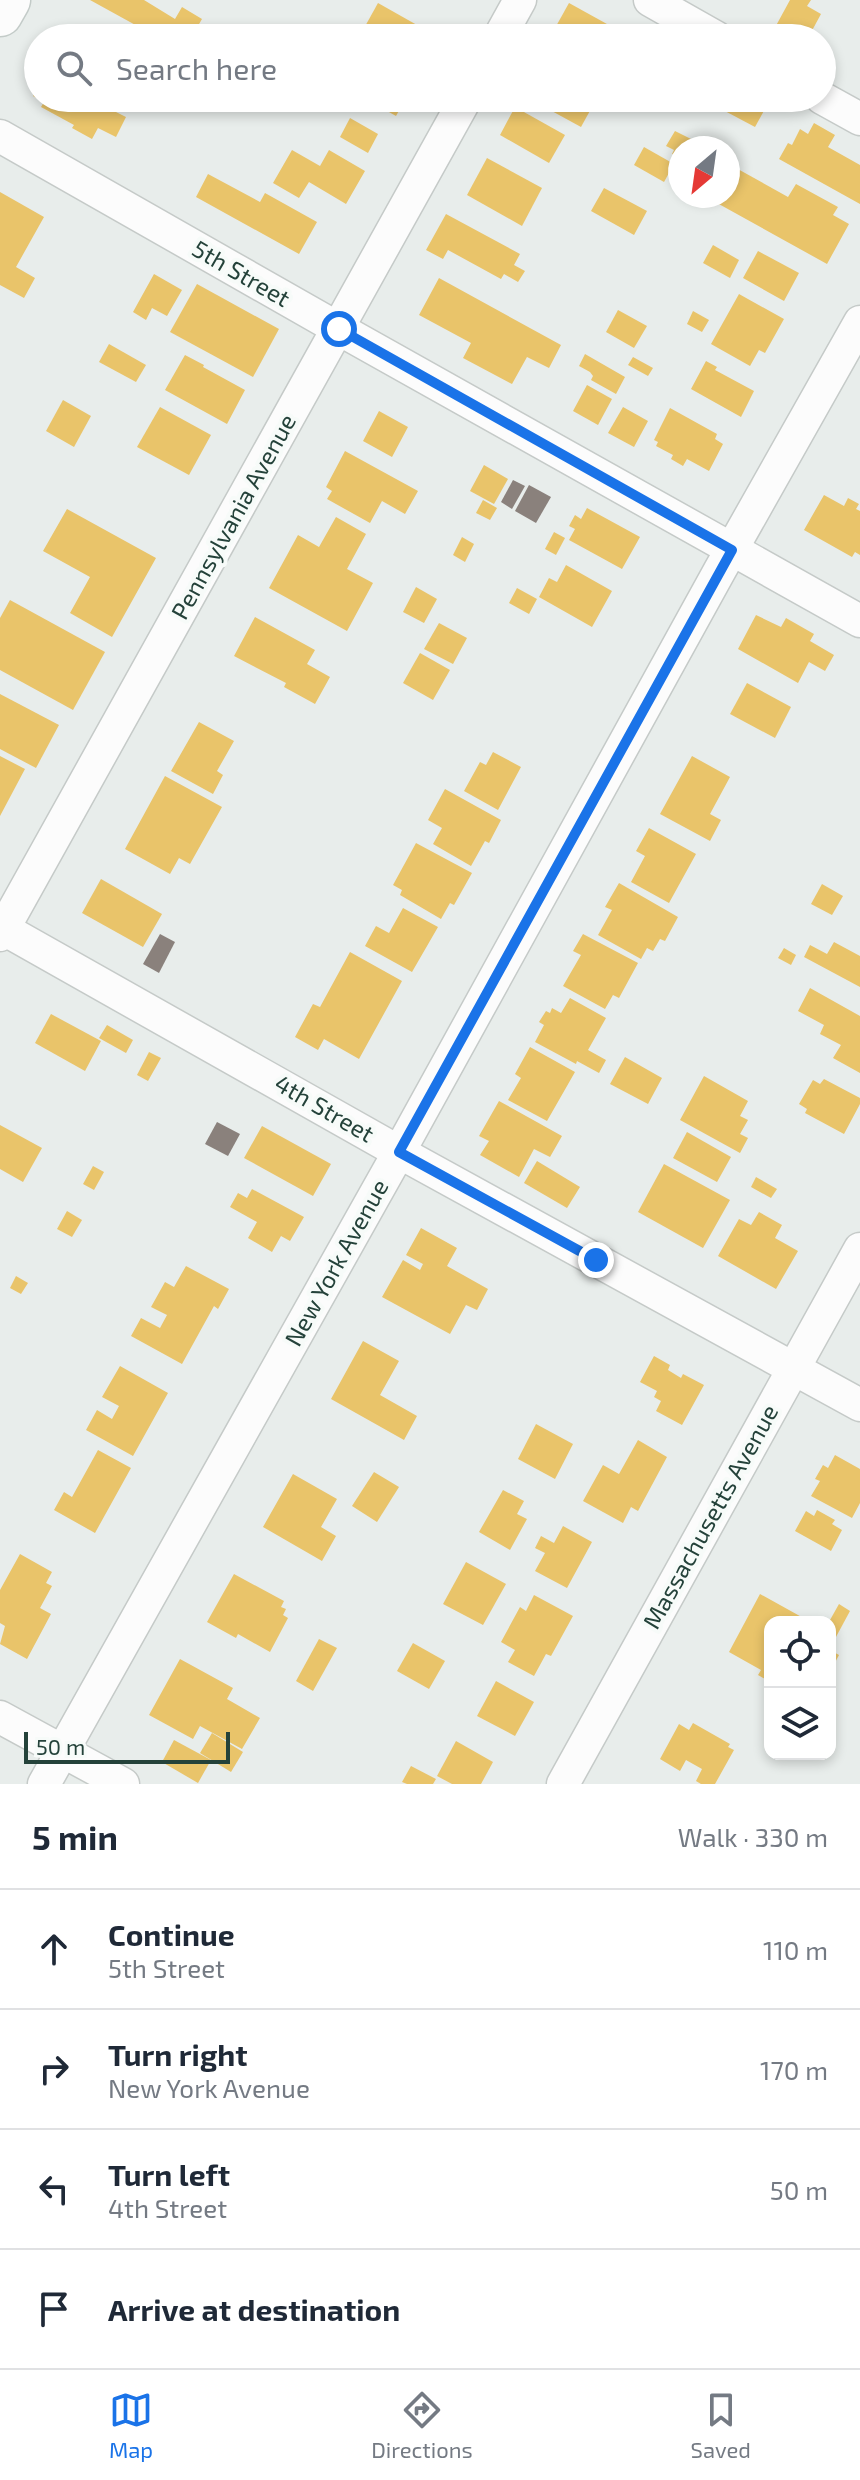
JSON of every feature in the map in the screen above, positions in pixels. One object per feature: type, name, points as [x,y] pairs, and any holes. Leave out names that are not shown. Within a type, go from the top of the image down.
[{"type":"main road","points":[[0,14],[8,0]]},
{"type":"street","points":[[507,24],[520,0]]},
{"type":"street","points":[[650,0],[692,24]]},
{"type":"street","points":[[836,106],[860,119]]},
{"type":"street","name":"Pennsylvania Avenue","points":[[1,930],[458,112]]},
{"type":"street","name":"5th Street","points":[[0,136],[860,621]]},
{"type":"street","name":"New York Avenue","points":[[44,1784],[860,322]]},
{"type":"street","name":"4th Street","points":[[1,930],[860,1405]]},
{"type":"street","name":"Massachusetts Avenue","points":[[563,1784],[860,1249]]},
{"type":"street","points":[[0,1717],[123,1784]]},
{"type":"building: Homes","points":[[90,0],[144,0],[175,19],[182,7],[202,19],[199,24],[134,24]]},
{"type":"building: Homes","points":[[790,0],[811,0],[807,6],[821,14],[816,24],[777,24]]},
{"type":"building: Homes","points":[[378,3],[415,24],[366,24]]},
{"type":"building: Homes","points":[[569,3],[607,24],[557,24]]},
{"type":"building: Homes","points":[[50,112],[116,112],[126,117],[116,137],[98,128],[92,139],[72,128],[74,125]]},
{"type":"building: Homes","points":[[512,112],[524,112],[565,135],[549,163],[500,135]]},
{"type":"building: Homes","points":[[554,112],[589,112],[581,127]]},
{"type":"building: Homes","points":[[727,112],[763,112],[755,127]]},
{"type":"building: Homes","points":[[350,118],[378,134],[368,153],[340,137]]},
{"type":"building: Homes","points":[[814,123],[835,135],[828,147],[860,165],[860,204],[779,159],[788,143],[792,145],[800,129],[808,134]]},
{"type":"building: Homes","points":[[644,147],[668,161],[668,175],[664,182],[634,165]]},
{"type":"building: Homes","points":[[292,150],[320,166],[329,150],[365,171],[346,204],[309,182],[299,198],[273,183]]},
{"type":"building: Homes","points":[[487,158],[542,188],[522,226],[467,195]]},
{"type":"building: Homes","points":[[740,170],[788,197],[796,184],[838,207],[833,215],[849,224],[827,264],[726,208],[740,208]]},
{"type":"building: Homes","points":[[208,174],[260,202],[265,193],[317,222],[299,254],[196,197]]},
{"type":"building: Homes","points":[[604,188],[647,211],[634,235],[591,211]]},
{"type":"building: Homes","points":[[0,192],[44,217],[16,267],[35,278],[24,298],[0,285]]},
{"type":"building: Homes","points":[[446,214],[520,254],[514,265],[525,271],[518,282],[504,274],[501,279],[448,250],[443,259],[426,250]]},
{"type":"building: Homes","points":[[713,245],[739,260],[730,278],[703,263]]},
{"type":"building: Homes","points":[[758,251],[799,273],[784,301],[743,278]]},
{"type":"building: Homes","points":[[154,274],[182,290],[167,316],[152,308],[146,320],[133,312]]},
{"type":"building: Homes","points":[[439,278],[561,345],[549,368],[527,357],[512,384],[463,358],[471,343],[419,315]]},
{"type":"building: Homes","points":[[197,284],[279,329],[253,377],[170,332]]},
{"type":"building: Homes","points":[[739,294],[784,319],[765,353],[759,350],[750,366],[711,344]]},
{"type":"building: Homes","points":[[618,310],[647,326],[634,348],[606,332]]},
{"type":"building: Homes","points":[[693,311],[709,320],[702,332],[687,324]]},
{"type":"building: Homes","points":[[109,344],[146,365],[136,382],[99,362]]},
{"type":"building: Homes","points":[[585,354],[625,377],[616,394],[591,380],[593,376],[590,372],[579,366]]},
{"type":"building: Homes","points":[[185,355],[245,390],[227,424],[165,390]]},
{"type":"building: Homes","points":[[633,357],[653,368],[648,376],[628,365]]},
{"type":"building: Homes","points":[[706,361],[717,367],[715,370],[754,391],[741,417],[691,389]]},
{"type":"building: Homes","points":[[587,385],[612,399],[598,425],[573,411]]},
{"type":"building: Homes","points":[[63,400],[91,416],[74,447],[46,431]]},
{"type":"building: Homes","points":[[160,407],[211,435],[189,475],[137,447]]},
{"type":"building: Homes","points":[[623,407],[648,421],[634,447],[608,433]]},
{"type":"building: Homes","points":[[670,408],[717,434],[715,439],[723,444],[709,471],[687,459],[683,466],[671,459],[673,455],[656,446],[658,442],[654,440]]},
{"type":"building: Homes","points":[[379,411],[408,427],[392,457],[363,441]]},
{"type":"building: Homes","points":[[345,451],[418,491],[405,514],[382,501],[370,523],[327,499],[332,491],[326,487]]},
{"type":"building: Homes","points":[[484,465],[508,479],[494,504],[470,491]]},
{"type":"building: Homes","points":[[824,495],[844,506],[848,498],[859,504],[856,509],[860,511],[860,555],[855,552],[852,557],[804,530]]},
{"type":"building: Homes","points":[[483,500],[497,508],[490,520],[476,513]]},
{"type":"building: Homes","points":[[587,508],[640,537],[622,569],[569,540],[575,529],[569,526],[575,515],[581,519]]},
{"type":"building: Homes","points":[[67,509],[156,558],[112,637],[70,613],[90,577],[43,551]]},
{"type":"building: Homes","points":[[336,517],[366,534],[347,569],[373,583],[347,631],[269,588],[298,535],[319,547]]},
{"type":"building: Homes","points":[[554,532],[565,538],[556,555],[545,549]]},
{"type":"building: Homes","points":[[462,537],[474,544],[465,562],[453,555]]},
{"type":"building: Homes","points":[[566,565],[612,591],[592,627],[539,597],[549,578],[557,582]]},
{"type":"building: Homes","points":[[416,587],[437,599],[424,623],[403,612]]},
{"type":"building: Homes","points":[[517,588],[537,599],[529,614],[509,603]]},
{"type":"building: Homes","points":[[10,600],[105,652],[73,710],[0,670],[0,618]]},
{"type":"building: Homes","points":[[756,615],[781,627],[786,618],[814,634],[810,641],[834,655],[825,671],[809,662],[798,683],[738,649]]},
{"type":"building: Homes","points":[[255,617],[315,650],[307,664],[330,677],[315,704],[284,687],[286,683],[234,656]]},
{"type":"building: Homes","points":[[439,623],[467,638],[453,664],[424,649]]},
{"type":"building: Homes","points":[[420,653],[450,670],[433,700],[403,683]]},
{"type":"building: Homes","points":[[747,683],[791,707],[775,738],[730,714]]},
{"type":"building: Homes","points":[[0,694],[59,725],[36,768],[0,749]]},
{"type":"building: Homes","points":[[199,722],[234,741],[217,771],[223,775],[213,794],[171,771]]},
{"type":"building: Homes","points":[[493,752],[521,767],[498,810],[464,791],[480,762],[486,765]]},
{"type":"building: Homes","points":[[0,756],[25,769],[0,816]]},
{"type":"building: Homes","points":[[692,756],[730,777],[710,814],[721,820],[710,841],[660,814]]},
{"type":"building: Homes","points":[[165,776],[222,807],[190,864],[179,858],[170,874],[125,849]]},
{"type":"building: Homes","points":[[445,789],[501,820],[489,843],[485,841],[471,866],[433,844],[442,828],[428,820]]},
{"type":"building: Homes","points":[[649,828],[696,854],[669,903],[631,882],[645,856],[636,851]]},
{"type":"building: Homes","points":[[416,843],[472,873],[454,905],[450,903],[441,919],[400,895],[402,890],[393,885]]},
{"type":"building: Homes","points":[[101,879],[162,914],[143,947],[82,913]]},
{"type":"building: Homes","points":[[619,883],[678,917],[665,941],[660,939],[653,951],[647,948],[641,959],[598,935],[612,910],[605,907]]},
{"type":"building: Homes","points":[[822,884],[843,896],[832,915],[811,904]]},
{"type":"building: Homes","points":[[403,908],[438,927],[412,972],[365,946],[376,926],[389,933]]},
{"type":"building: Homes","points":[[583,934],[638,963],[619,998],[613,995],[605,1009],[563,986],[581,955],[573,951]]},
{"type":"building: Homes","points":[[834,942],[860,956],[860,987],[804,957],[810,945],[827,954]]},
{"type":"building: Homes","points":[[784,948],[796,955],[791,965],[778,958]]},
{"type":"building: Homes","points":[[350,952],[402,981],[359,1059],[324,1039],[318,1050],[295,1037],[313,1004],[320,1007]]},
{"type":"building: Homes","points":[[810,988],[860,1016],[860,1073],[833,1058],[841,1045],[820,1034],[824,1025],[798,1011]]},
{"type":"building: Homes","points":[[570,998],[606,1018],[588,1050],[606,1060],[599,1073],[535,1042],[544,1025],[539,1022],[546,1011],[550,1013],[552,1008],[561,1013]]},
{"type":"building: Homes","points":[[51,1014],[101,1041],[85,1071],[35,1043]]},
{"type":"building: Homes","points":[[107,1025],[133,1040],[126,1053],[99,1038]]},
{"type":"building: Homes","points":[[530,1047],[575,1072],[547,1121],[508,1100],[521,1078],[515,1074]]},
{"type":"building: Homes","points":[[149,1052],[161,1058],[148,1081],[137,1075]]},
{"type":"building: Homes","points":[[625,1057],[662,1078],[648,1104],[610,1084]]},
{"type":"building: Homes","points":[[704,1076],[748,1101],[740,1116],[748,1120],[740,1134],[748,1138],[740,1153],[680,1120]]},
{"type":"building: Homes","points":[[824,1079],[860,1098],[860,1104],[844,1134],[805,1113],[807,1109],[799,1104],[813,1080],[820,1084]]},
{"type":"building: Homes","points":[[499,1101],[562,1136],[550,1157],[534,1149],[519,1177],[480,1155],[489,1141],[479,1136]]},
{"type":"building: Homes","points":[[0,1125],[42,1148],[23,1182],[0,1169]]},
{"type":"building: Homes","points":[[262,1126],[331,1164],[313,1196],[244,1158]]},
{"type":"building: Homes","points":[[687,1132],[731,1157],[717,1182],[673,1158]]},
{"type":"building: Homes","points":[[537,1161],[580,1187],[567,1208],[524,1183]]},
{"type":"building: Homes","points":[[664,1164],[730,1200],[703,1248],[638,1212]]},
{"type":"building: Homes","points":[[93,1166],[104,1172],[94,1190],[83,1184]]},
{"type":"building: Homes","points":[[756,1177],[777,1189],[771,1198],[751,1187]]},
{"type":"building: Homes","points":[[252,1189],[304,1217],[290,1241],[281,1236],[272,1252],[248,1238],[257,1222],[230,1207],[238,1193],[247,1198]]},
{"type":"building: Homes","points":[[67,1211],[82,1220],[72,1237],[57,1229]]},
{"type":"building: Homes","points":[[759,1212],[782,1225],[775,1238],[798,1251],[776,1289],[718,1256],[739,1219],[751,1225]]},
{"type":"building: Homes","points":[[421,1228],[457,1248],[447,1266],[488,1289],[477,1310],[466,1305],[450,1334],[382,1297],[403,1260],[420,1270],[423,1264],[406,1255]]},
{"type":"building: Homes","points":[[186,1266],[229,1289],[218,1309],[214,1306],[182,1364],[131,1336],[141,1318],[160,1328],[167,1315],[151,1307],[165,1282],[174,1287]]},
{"type":"building: Homes","points":[[16,1276],[28,1283],[21,1294],[10,1288]]},
{"type":"building: Homes","points":[[363,1341],[399,1361],[380,1395],[417,1416],[404,1440],[331,1399]]},
{"type":"building: Homes","points":[[654,1356],[670,1365],[668,1370],[681,1378],[683,1374],[704,1385],[682,1425],[656,1411],[661,1401],[654,1397],[657,1391],[640,1382]]},
{"type":"building: Homes","points":[[120,1366],[168,1393],[133,1456],[86,1430],[97,1410],[112,1419],[119,1406],[102,1397]]},
{"type":"building: Homes","points":[[536,1424],[573,1444],[555,1479],[518,1459]]},
{"type":"building: Homes","points":[[638,1440],[667,1457],[638,1511],[631,1507],[623,1523],[583,1501],[603,1465],[619,1474]]},
{"type":"building: Homes","points":[[98,1450],[131,1468],[95,1533],[54,1510],[64,1492],[72,1497]]},
{"type":"building: Homes","points":[[835,1455],[860,1469],[860,1503],[852,1518],[811,1496],[820,1481],[815,1479],[823,1465],[828,1468]]},
{"type":"building: Homes","points":[[374,1472],[399,1487],[377,1522],[352,1506]]},
{"type":"building: Homes","points":[[293,1474],[337,1499],[321,1527],[336,1536],[322,1561],[263,1527]]},
{"type":"building: Homes","points":[[503,1490],[524,1501],[517,1514],[527,1519],[510,1550],[479,1532]]},
{"type":"building: Homes","points":[[817,1510],[835,1520],[832,1524],[842,1530],[831,1551],[795,1531],[806,1511],[814,1516]]},
{"type":"building: Homes","points":[[563,1526],[592,1542],[567,1588],[535,1571],[545,1553],[535,1548],[541,1536],[554,1543]]},
{"type":"building: Homes","points":[[20,1554],[52,1572],[46,1583],[52,1586],[40,1608],[51,1614],[27,1659],[0,1644],[5,1626],[0,1623],[0,1590]]},
{"type":"building: Homes","points":[[466,1562],[506,1584],[483,1625],[443,1604]]},
{"type":"building: Homes","points":[[234,1574],[284,1601],[281,1607],[286,1609],[283,1615],[288,1618],[270,1652],[238,1634],[236,1638],[207,1622]]},
{"type":"building: Homes","points":[[760,1594],[800,1616],[764,1616],[764,1678],[758,1675],[761,1670],[729,1652]]},
{"type":"building: Homes","points":[[534,1595],[573,1616],[551,1656],[546,1654],[534,1676],[508,1662],[515,1650],[501,1642],[520,1607],[526,1611]]},
{"type":"building: Homes","points":[[839,1604],[850,1611],[836,1637],[836,1616],[832,1616]]},
{"type":"building: Homes","points":[[319,1639],[337,1648],[313,1691],[296,1681]]},
{"type":"building: Homes","points":[[413,1643],[445,1661],[429,1689],[397,1671]]},
{"type":"building: Homes","points":[[180,1659],[233,1688],[227,1699],[260,1718],[242,1749],[200,1726],[193,1739],[149,1715]]},
{"type":"building: Homes","points":[[496,1681],[534,1702],[515,1736],[477,1716]]},
{"type":"building: Homes","points":[[693,1723],[730,1744],[728,1747],[734,1750],[715,1784],[696,1781],[702,1769],[686,1760],[680,1771],[660,1759],[679,1724],[689,1730]]},
{"type":"building: Homes","points":[[212,1733],[243,1752],[231,1772],[200,1753]]},
{"type":"building: Homes","points":[[174,1740],[211,1760],[198,1783],[162,1762]]},
{"type":"building: Homes","points":[[456,1741],[493,1762],[481,1784],[452,1784],[437,1776]]},
{"type":"building: Homes","points":[[411,1766],[436,1779],[433,1784],[402,1782]]},
{"type":"building: Industry","points":[[513,480],[525,486],[512,509],[501,502]]},
{"type":"building: Industry","points":[[529,485],[551,497],[536,523],[515,511]]},
{"type":"building: Industry","points":[[160,934],[175,942],[159,973],[143,964]]},
{"type":"building: Industry","points":[[217,1122],[240,1134],[228,1156],[205,1144]]},
{"type":"route","points":[[339,329],[732,550],[399,1152],[596,1260]]}]
